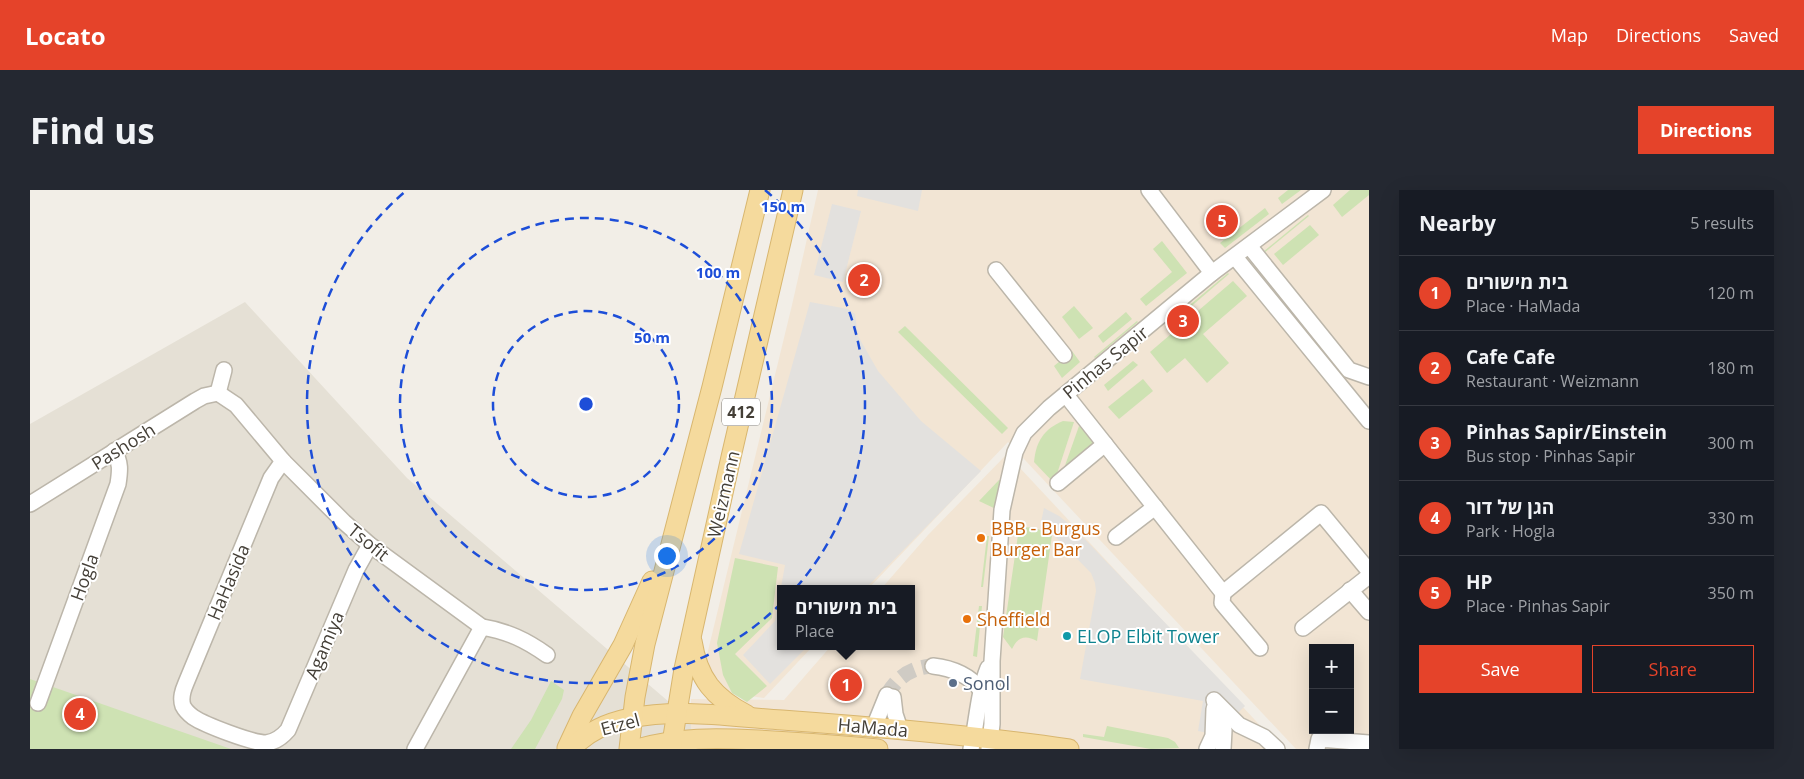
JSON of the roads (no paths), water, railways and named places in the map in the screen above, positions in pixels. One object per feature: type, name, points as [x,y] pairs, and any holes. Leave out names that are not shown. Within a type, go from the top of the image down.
[{"type":"main road","name":"Weizmann","points":[[632,718],[645,644],[676,530],[760,190]]},
{"type":"main road","name":"Weizmann","points":[[671,745],[692,636],[731,457],[793,190]]},
{"type":"main road","points":[[566,749],[582,716],[623,645],[676,530]]},
{"type":"main road","points":[[692,636],[694,654],[698,666],[710,689],[732,707],[752,718]]},
{"type":"main road","name":"Etzel","points":[[571,749],[580,740],[599,727],[632,718],[676,713]]},
{"type":"main road","name":"HaMada","points":[[676,713],[900,729],[981,743],[1069,749]]},
{"type":"main road","name":"412","points":[[629,749],[632,718]]},
{"type":"main road","name":"HaMada","points":[[637,749],[671,745],[690,739],[725,744],[819,743],[878,749]]},
{"type":"street","points":[[1149,190],[1212,273]]},
{"type":"street","name":"Pinhas Sapir","points":[[990,665],[1002,510],[1015,452],[1024,433],[1049,408],[1212,273],[1250,247],[1323,190]]},
{"type":"street","points":[[1250,247],[1349,370],[1369,377]]},
{"type":"street","points":[[1235,257],[1369,421]]},
{"type":"street","points":[[996,270],[1064,354]]},
{"type":"street","points":[[218,394],[224,370]]},
{"type":"street","name":"Pashosh","points":[[30,504],[199,399],[211,394],[218,394]]},
{"type":"street","name":"Tsofit","points":[[218,394],[236,405],[283,461],[344,522],[370,545],[482,627],[496,629],[519,637],[547,655]]},
{"type":"street","points":[[1066,395],[1223,593],[1222,603],[1260,648]]},
{"type":"street","points":[[1058,483],[1105,444]]},
{"type":"street","name":"Hogla","points":[[38,703],[118,484],[119,462],[114,451]]},
{"type":"street","name":"HaHasida","points":[[274,741],[264,743],[254,741],[202,722],[183,707],[182,696],[271,478],[283,461]]},
{"type":"street","points":[[1116,537],[1155,507]]},
{"type":"street","points":[[1223,593],[1321,513],[1369,571]]},
{"type":"street","name":"Agamiya","points":[[274,741],[282,738],[288,730],[356,570],[370,545]]},
{"type":"street","points":[[1303,628],[1369,576]]},
{"type":"street","points":[[1350,590],[1369,612]]},
{"type":"street","points":[[415,749],[482,627]]},
{"type":"street","points":[[960,674],[990,665]]},
{"type":"street","points":[[981,743],[981,690],[990,665]]},
{"type":"street","points":[[981,743],[992,724],[990,665]]},
{"type":"street","points":[[933,666],[947,668],[960,674],[976,683],[981,690]]},
{"type":"street","points":[[874,727],[890,696],[900,729]]},
{"type":"street","points":[[1214,700],[1239,725],[1264,737],[1277,749]]},
{"type":"street","points":[[1207,749],[1212,736],[1214,700]]},
{"type":"street","points":[[1214,700],[1224,730],[1223,749]]},
{"type":"street","points":[[1232,749],[1234,733],[1239,725]]},
{"type":"street","points":[[1317,749],[1319,739],[1368,742]]},
{"type":"tunnel","points":[[887,695],[895,683],[906,674],[918,668],[933,666]]},
{"type":"place","name":"HP","points":[[1222,221]]},
{"type":"place","name":"Cafe Cafe","points":[[864,280]]},
{"type":"place","name":"Pinhas Sapir/Einstein","points":[[1183,321]]},
{"type":"place","name":"BBB - Burgus Burger Bar","points":[[981,538]]},
{"type":"place","name":"Sheffield","points":[[967,619]]},
{"type":"place","name":"ELOP Elbit Tower","points":[[1067,636]]},
{"type":"place","name":"Sonol","points":[[953,683]]},
{"type":"place","name":"בית מישורים","points":[[846,685]]},
{"type":"place","name":"הגן של דור","points":[[80,714]]}]
